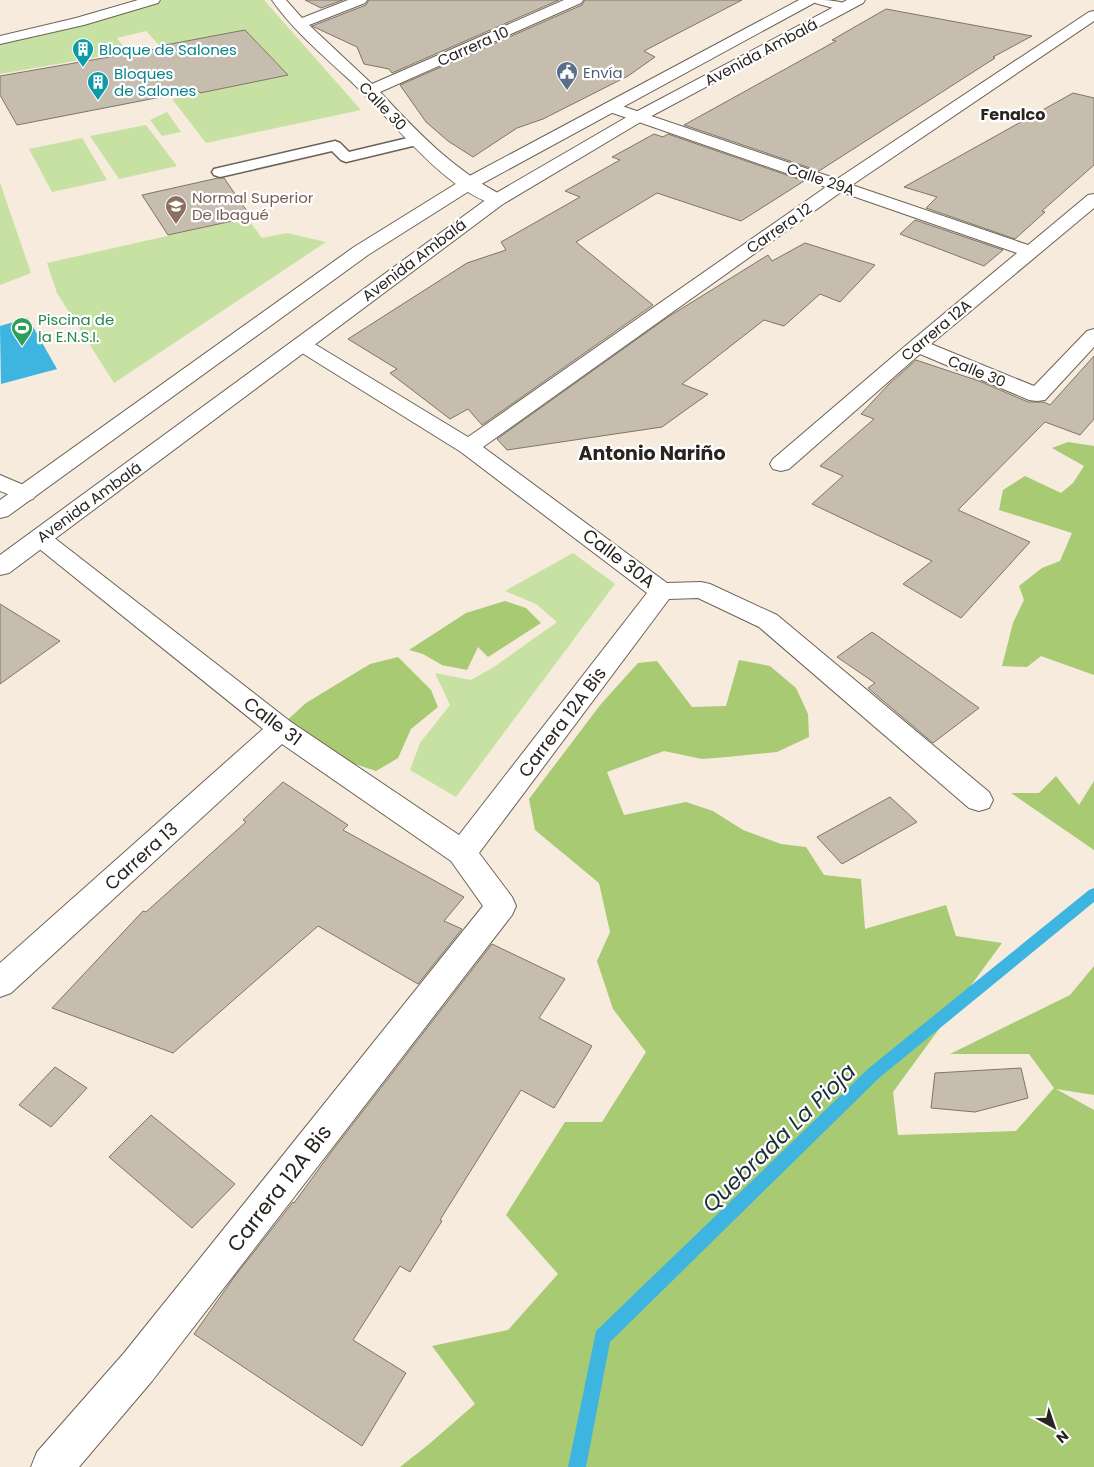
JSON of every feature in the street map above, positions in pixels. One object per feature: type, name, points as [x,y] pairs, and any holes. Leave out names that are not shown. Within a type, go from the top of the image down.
[{"type":"street","points":[[0,29],[91,7],[111,0]]},
{"type":"street","points":[[0,40],[79,22],[153,0]]},
{"type":"street","name":"Calle 30","points":[[279,0],[299,24],[370,91],[416,141],[468,184],[497,200]]},
{"type":"street","points":[[299,24],[360,0]]},
{"type":"street","name":"Carrera 10","points":[[370,91],[576,0]]},
{"type":"street","name":"Avenida Ambalá","points":[[0,512],[361,251],[468,184],[809,0]]},
{"type":"street","points":[[820,0],[851,4]]},
{"type":"street","name":"Avenida Ambalá","points":[[0,567],[497,200],[638,117],[851,4]]},
{"type":"street","name":"Carrera 12","points":[[469,446],[840,185],[1094,15]]},
{"type":"street","name":"Calle 29A","points":[[610,107],[1031,252]]},
{"type":"street","name":"Carrera 12A","points":[[781,464],[917,346],[1094,199]]},
{"type":"street","name":"Calle 30","points":[[917,346],[1036,395],[1094,335]]},
{"type":"street","name":"Calle 30A","points":[[300,344],[469,446],[662,591],[701,590],[768,621],[979,800]]},
{"type":"street","points":[[0,482],[25,494]]},
{"type":"street","name":"Calle 31","points":[[40,538],[281,729],[462,853],[501,906]]},
{"type":"street","name":"Carrera 12A Bis","points":[[462,853],[662,591]]},
{"type":"street","name":"Carrera 13","points":[[0,984],[281,729]]},
{"type":"street","name":"Carrera 12A Bis","points":[[52,1467],[138,1368],[501,906]]},
{"type":"lane","points":[[220,172],[335,146],[346,157],[362,161],[416,141]]},
{"type":"green space","points":[[163,0],[264,0],[361,110],[206,143],[172,99],[288,75],[245,30],[160,46],[146,31],[117,38],[127,52],[0,74],[0,44]]},
{"type":"green space","points":[[167,112],[181,132],[162,136],[150,120]]},
{"type":"green space","points":[[146,125],[177,166],[119,179],[90,136]]},
{"type":"green space","points":[[82,138],[107,180],[52,192],[29,149]]},
{"type":"green space","points":[[0,183],[31,273],[0,285]]},
{"type":"green space","points":[[247,218],[262,238],[287,233],[326,242],[114,383],[57,293],[47,263]]},
{"type":"green space","points":[[1068,442],[1094,446],[1094,675],[1041,656],[1027,667],[1002,666],[1013,623],[1024,600],[1019,586],[1042,568],[1060,561],[1072,533],[999,510],[1003,490],[1025,476],[1061,493],[1073,483],[1084,466],[1052,448]]},
{"type":"green space","points":[[573,553],[615,584],[456,797],[410,770],[420,743],[450,705],[435,673],[471,680],[494,667],[557,622],[536,604],[505,591]]},
{"type":"green space","points":[[505,601],[526,608],[541,623],[488,657],[478,647],[467,670],[442,665],[423,654],[409,650],[466,613]]},
{"type":"green space","points":[[398,657],[431,690],[438,707],[411,729],[398,758],[376,771],[346,761],[283,724],[306,703],[370,664]]},
{"type":"green space","points":[[739,660],[770,666],[796,688],[808,714],[809,737],[777,752],[727,757],[702,759],[664,751],[607,772],[624,815],[686,802],[713,811],[743,830],[781,844],[806,847],[824,875],[861,879],[865,929],[946,905],[956,936],[1002,943],[893,1092],[898,1135],[1016,1131],[1054,1088],[1029,1054],[950,1054],[1070,995],[1094,966],[1094,1095],[1056,1089],[1094,1110],[1094,1467],[400,1467],[475,1404],[432,1346],[508,1330],[558,1274],[506,1215],[565,1122],[602,1122],[646,1052],[613,1009],[597,961],[610,932],[599,883],[535,830],[529,799],[601,704],[638,663],[657,661],[692,707],[726,706]]},
{"type":"green space","points":[[1056,776],[1079,805],[1094,781],[1094,850],[1011,793],[1039,793]]},
{"type":"water","name":"Piscina de la E.N.S.I.","points":[[28,318],[57,369],[1,384],[0,326]]},
{"type":"building","points":[[305,0],[343,0],[321,8]]},
{"type":"building","points":[[369,0],[559,0],[392,73],[389,69],[364,64],[357,47],[312,26],[366,5]]},
{"type":"building","points":[[585,0],[742,0],[644,51],[655,57],[628,76],[543,119],[517,128],[473,157],[448,141],[426,122],[400,85],[582,5]]},
{"type":"building","points":[[886,9],[1032,36],[993,57],[995,58],[819,171],[684,125],[836,41],[832,40]]},
{"type":"building","points":[[245,30],[288,75],[200,93],[197,90],[17,125],[0,95],[0,76],[161,48],[160,46]]},
{"type":"building","points":[[1073,93],[1094,98],[1094,165],[1042,211],[1045,212],[1015,239],[926,208],[937,197],[904,187]]},
{"type":"building","points":[[654,134],[663,137],[668,134],[804,181],[741,221],[657,193],[576,242],[653,305],[482,425],[468,409],[450,419],[390,373],[397,369],[348,339],[467,263],[506,250],[501,242],[580,197],[565,191],[620,160],[612,157]]},
{"type":"building","points":[[224,178],[251,217],[168,235],[142,195]]},
{"type":"building","points":[[915,220],[1003,250],[984,266],[900,234]]},
{"type":"building","points":[[805,243],[875,265],[840,302],[820,294],[784,326],[764,320],[682,384],[708,394],[662,427],[507,450],[497,439],[668,317],[768,255],[772,261]]},
{"type":"building","points":[[1094,356],[1094,419],[1080,435],[1045,422],[958,510],[1030,542],[961,618],[903,584],[932,561],[812,504],[843,476],[820,466],[874,419],[861,414],[888,385],[916,360],[979,381],[1028,402],[1044,402],[1050,405]]},
{"type":"building","points":[[0,604],[60,641],[0,684]]},
{"type":"building","points":[[872,632],[979,708],[933,743],[868,688],[875,683],[837,657]]},
{"type":"building","points":[[283,782],[348,825],[343,830],[464,897],[444,921],[462,929],[418,984],[318,926],[173,1053],[52,1008],[143,911],[146,912],[246,822],[243,820]]},
{"type":"building","points":[[890,797],[917,822],[842,864],[817,837]]},
{"type":"building","points":[[492,944],[565,979],[539,1018],[592,1046],[554,1108],[521,1090],[410,1272],[400,1266],[353,1340],[406,1373],[362,1446],[194,1334],[235,1276],[294,1203]]},
{"type":"building","points":[[55,1067],[87,1088],[51,1127],[19,1105]]},
{"type":"building","points":[[1021,1068],[1028,1098],[975,1112],[931,1108],[935,1073]]},
{"type":"building","points":[[151,1115],[235,1184],[192,1228],[109,1157]]},
{"type":"waterway","name":"Quebrada La Pioja","points":[[577,1467],[602,1337],[874,1073],[1094,894]]},
{"type":"place","name":"Bloque de Salones","points":[[83,68]]},
{"type":"place","name":"Envía","points":[[567,91]]},
{"type":"place","name":"Bloques de Salones","points":[[98,101]]},
{"type":"place","name":"Normal Superior De Ibagué","points":[[176,225]]},
{"type":"place","name":"Piscina de la E.N.S.I.","points":[[22,347]]},
{"type":"district","name":"Fenalco","points":[[1013,114]]},
{"type":"district","name":"Antonio Nariño","points":[[652,453]]}]
